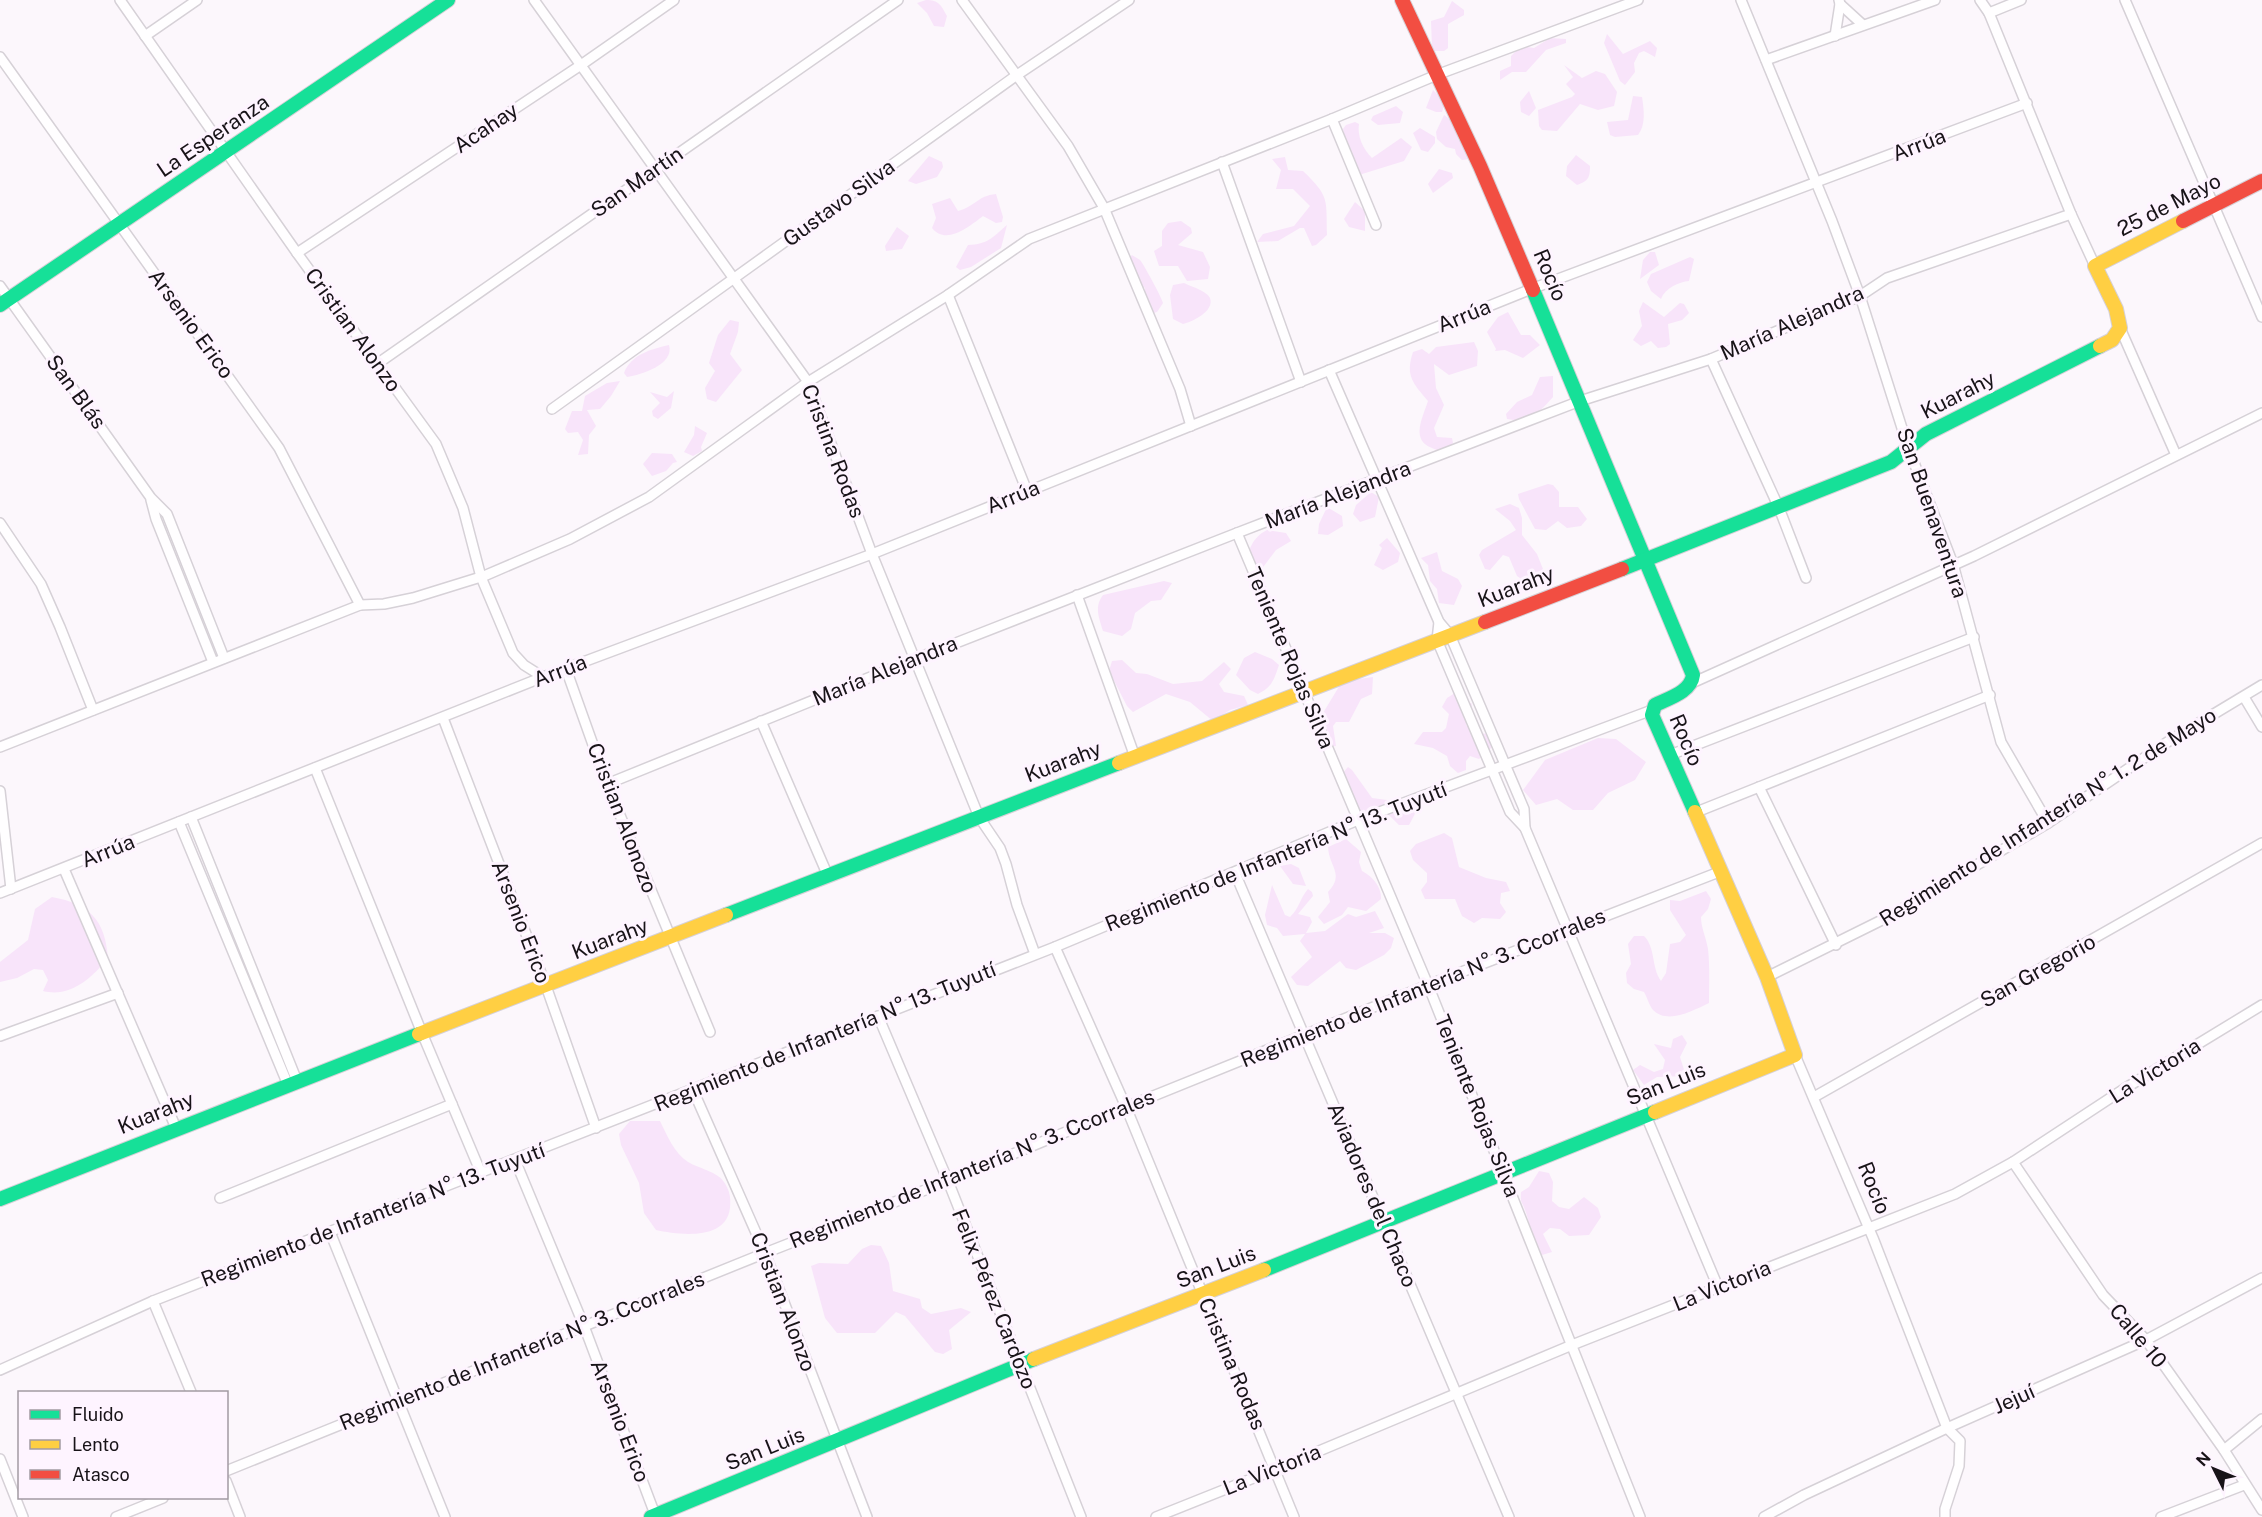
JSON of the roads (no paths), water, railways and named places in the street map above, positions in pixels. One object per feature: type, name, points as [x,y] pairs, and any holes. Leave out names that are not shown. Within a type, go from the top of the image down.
[{"type":"street","name":"Cristian Alonzo","points":[[120,0],[297,253],[436,444],[463,508],[481,577],[513,653],[524,665],[543,677]]},
{"type":"street","points":[[146,36],[197,0]]},
{"type":"street","name":"La Esperanza","points":[[5,302],[448,0]]},
{"type":"street","name":"Cristina Rodas","points":[[534,0],[808,382],[872,554],[979,817],[1000,848],[1035,954]]},
{"type":"street","name":"Acahay","points":[[297,253],[674,0]]},
{"type":"street","name":"San Martín","points":[[377,364],[898,0]]},
{"type":"street","points":[[962,0],[1068,146],[1104,208],[1180,389],[1191,426]]},
{"type":"street","name":"Gustavo Silva","points":[[552,409],[1017,75],[1129,0]]},
{"type":"street","name":"Rocío","points":[[1402,0],[1439,74],[1534,288],[1643,560],[1693,675],[1692,683],[1686,689],[1655,705],[1652,715],[1767,977],[1795,1055],[1868,1227],[1947,1428],[1960,1441],[1959,1466],[1945,1509],[1945,1517]]},
{"type":"street","points":[[0,747],[360,605],[384,604],[412,598],[481,577],[570,539],[649,497],[808,382],[948,295],[1029,239],[1439,74],[1638,0]]},
{"type":"street","name":"San Buenaventura","points":[[1741,0],[1860,296],[1908,447],[1953,564],[2001,742],[2048,823]]},
{"type":"street","points":[[1766,60],[1935,0]]},
{"type":"street","points":[[1980,0],[1989,13],[2071,214],[2116,309],[2120,328],[2176,455]]},
{"type":"street","points":[[1989,13],[2021,0]]},
{"type":"street","points":[[2125,0],[2262,317]]},
{"type":"street","points":[[1835,36],[1839,2]]},
{"type":"street","points":[[1839,2],[1863,25]]},
{"type":"street","name":"Arsenio Erico","points":[[0,57],[279,448],[360,605]]},
{"type":"street","name":"Arrúa","points":[[0,893],[543,677],[872,554],[1534,288],[2027,103]]},
{"type":"street","points":[[1332,119],[1376,225]]},
{"type":"street","points":[[1222,162],[1300,382]]},
{"type":"street","name":"25 de Mayo","points":[[2095,266],[2262,181]]},
{"type":"street","name":"María Alejandra","points":[[607,784],[915,659],[1237,533],[1581,401],[1711,359],[1860,296],[1887,279],[2071,214]]},
{"type":"street","name":"San Blás","points":[[0,286],[5,302],[151,498],[167,514],[224,658]]},
{"type":"street","points":[[948,295],[1028,491]]},
{"type":"street","name":"Kuarahy","points":[[0,1199],[176,1128],[1779,508],[1891,462],[1926,434],[2112,340],[2120,328]]},
{"type":"street","points":[[1711,359],[1779,508],[1806,578]]},
{"type":"street","points":[[1329,370],[1439,622],[1491,770],[1510,812],[1525,828],[1718,1287]]},
{"type":"street","points":[[1692,683],[2066,512],[2262,413]]},
{"type":"street","name":"San Blás","points":[[151,498],[156,519],[213,662]]},
{"type":"street","points":[[0,523],[41,584],[93,710]]},
{"type":"street","name":"Teniente Rojas Silva","points":[[1237,533],[1428,985],[1640,1517]]},
{"type":"street","points":[[1077,595],[1135,757]]},
{"type":"street","points":[[1444,637],[1506,764],[1524,809],[1525,828]]},
{"type":"street","points":[[1670,754],[1974,638]]},
{"type":"street","name":"Cristian Alonozo","points":[[566,669],[607,784],[710,1032]]},
{"type":"street","name":"Regimiento de Infantería N° 1. 2 de Mayo","points":[[1767,977],[1836,945],[1890,916],[2048,823],[2169,741],[2262,685]]},
{"type":"street","points":[[1694,813],[1990,695]]},
{"type":"street","points":[[2244,697],[2262,727]]},
{"type":"street","name":"Regimiento de Infantería N° 13. Tuyutí","points":[[0,1370],[153,1301],[1055,947],[1358,820],[1652,710]]},
{"type":"street","name":"Arsenio Erico","points":[[443,718],[546,986],[596,1128]]},
{"type":"street","points":[[761,721],[828,876]]},
{"type":"street","points":[[315,768],[481,1173]]},
{"type":"street","points":[[1759,787],[1836,945]]},
{"type":"street","points":[[0,791],[11,889]]},
{"type":"street","points":[[191,818],[292,1083]]},
{"type":"street","points":[[179,822],[292,1083]]},
{"type":"street","name":"San Gregorio","points":[[1814,1097],[2262,843]]},
{"type":"street","points":[[64,868],[176,1128]]},
{"type":"street","name":"Regimiento de Infantería N° 3. Ccorrales","points":[[228,1470],[948,1181],[1305,1034],[1719,872]]},
{"type":"street","name":"Aviadores del Chaco","points":[[1235,873],[1509,1517]]},
{"type":"street","name":"Cristina Rodas","points":[[1055,947],[1126,1107],[1294,1517]]},
{"type":"street","points":[[0,1036],[117,993]]},
{"type":"street","name":"La Victoria","points":[[1156,1517],[1572,1345],[1955,1194],[2013,1162],[2124,1089],[2262,1005]]},
{"type":"street","name":"Felix Pérez Cardozo","points":[[878,1016],[948,1181],[1081,1517]]},
{"type":"street","name":"San Luis","points":[[654,1516],[1020,1365],[1384,1223],[1795,1055]]},
{"type":"street","name":"Cristian Alonzo","points":[[693,1090],[765,1253],[867,1517]]},
{"type":"street","points":[[220,1198],[452,1104]]},
{"type":"street","name":"Arsenio Erico","points":[[515,1160],[585,1326],[654,1516]]},
{"type":"street","name":"Calle 10","points":[[2013,1162],[2103,1295],[2146,1340],[2224,1450],[2244,1485],[2262,1510]]},
{"type":"street","points":[[330,1232],[445,1517]]},
{"type":"street","name":"Jejuí","points":[[1764,1517],[1804,1495],[1947,1428],[2146,1340],[2262,1278]]},
{"type":"street","points":[[153,1301],[191,1391]]},
{"type":"street","points":[[2224,1450],[2262,1419]]},
{"type":"street","points":[[0,1459],[23,1517]]},
{"type":"street","points":[[2161,1517],[2244,1485]]},
{"type":"street","points":[[228,1486],[240,1517]]},
{"type":"street","points":[[117,1517],[158,1499]]}]
